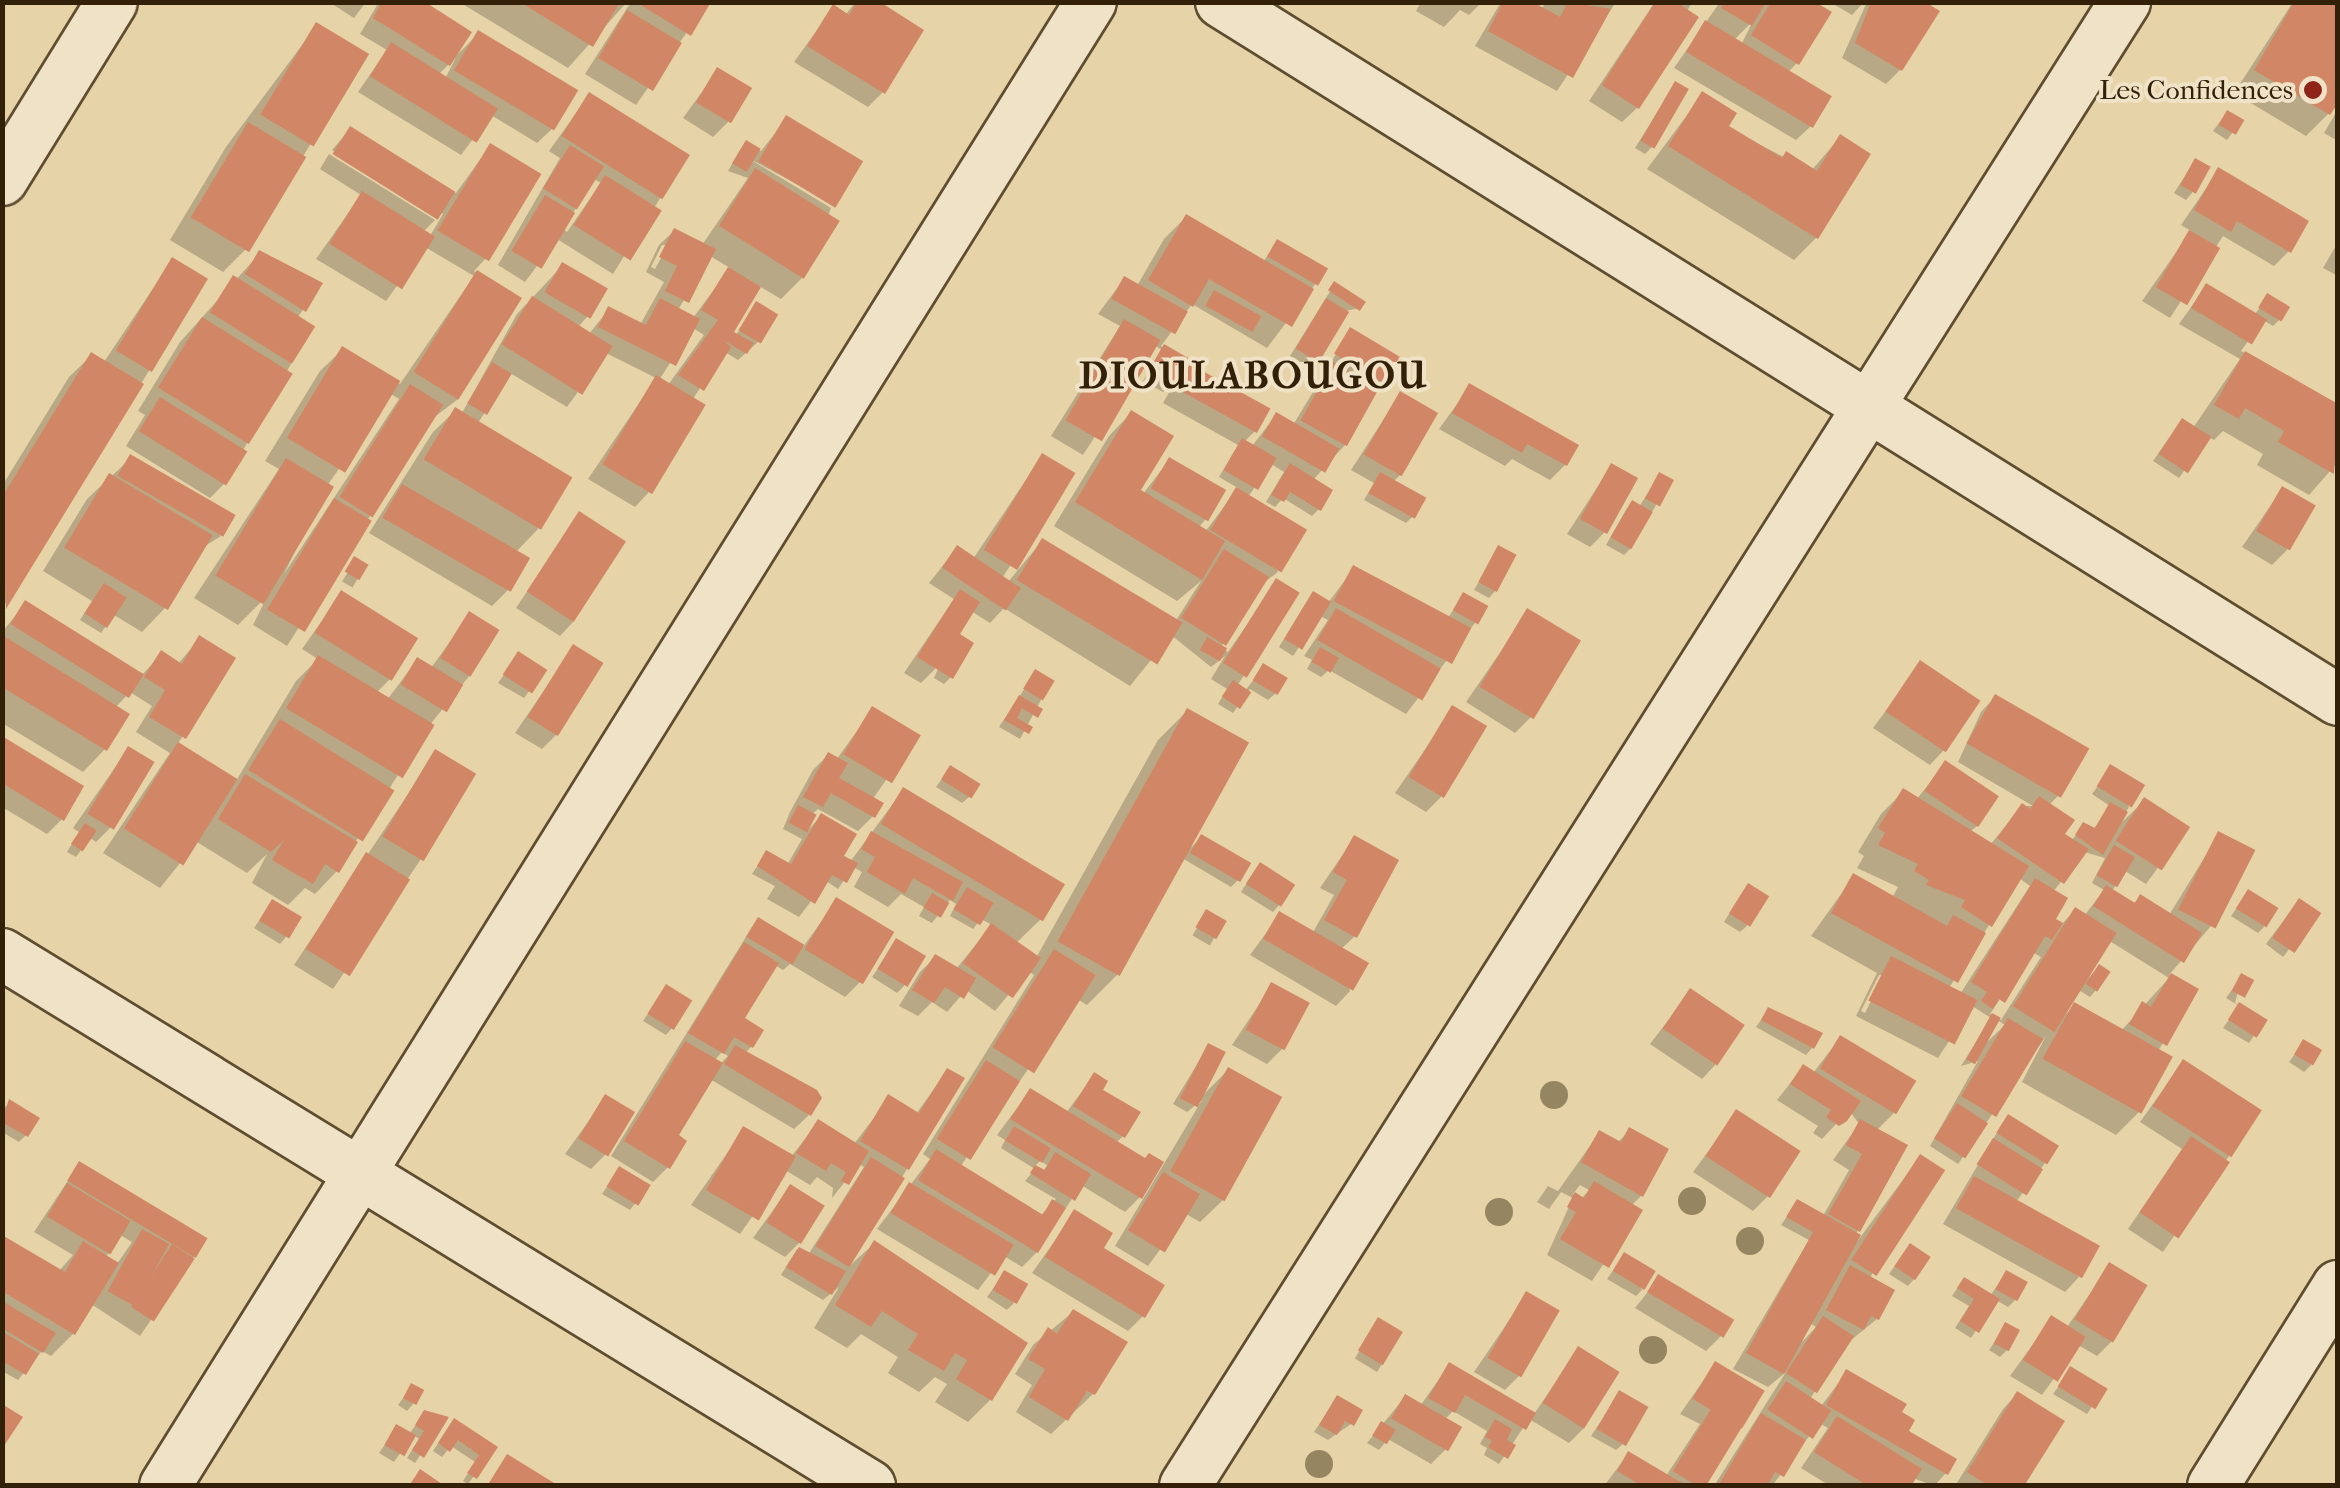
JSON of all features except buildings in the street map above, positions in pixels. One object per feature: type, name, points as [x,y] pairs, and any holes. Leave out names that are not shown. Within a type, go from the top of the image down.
[{"type":"street","points":[[2,180],[112,2]]},
{"type":"street","points":[[165,1486],[1091,2]]},
{"type":"street","points":[[1221,2],[2338,700]]},
{"type":"street","points":[[1185,1486],[1872,410],[2125,2]]},
{"type":"street","points":[[2,954],[870,1486]]},
{"type":"street","points":[[2213,1486],[2338,1286]]},
{"type":"place","name":"Les Confidences","points":[[2313,90]]},
{"type":"district","name":"DIOULABOUGOU","points":[[1254,376]]}]
